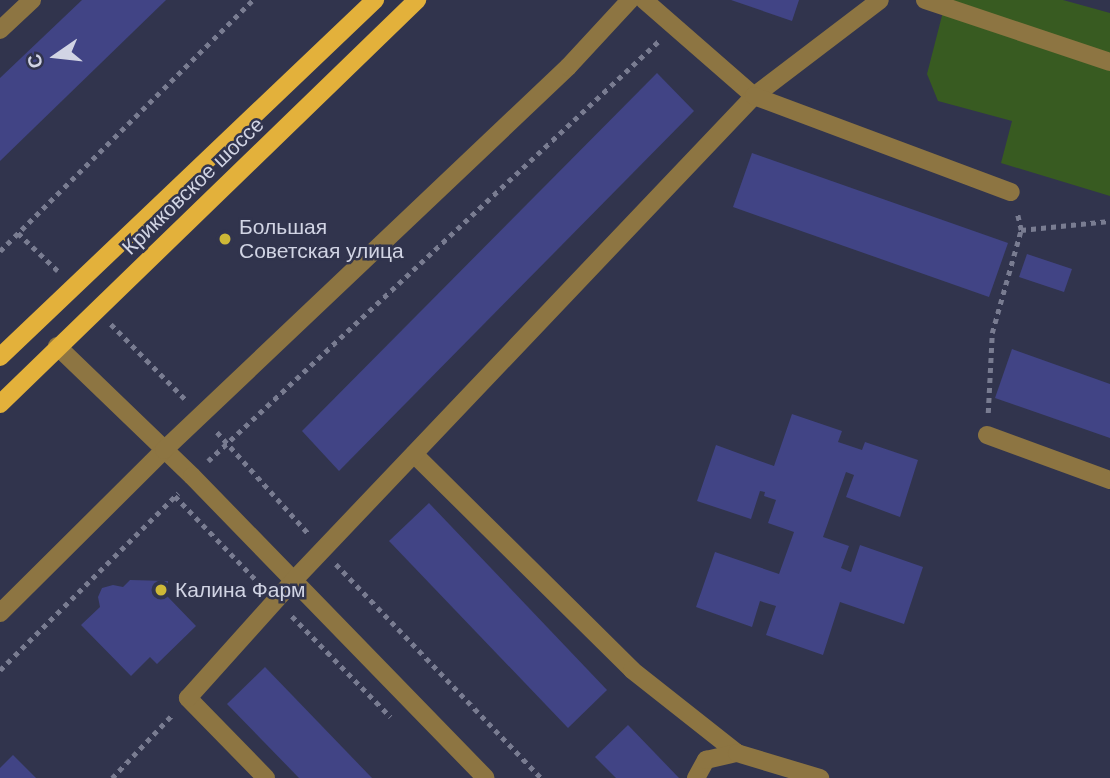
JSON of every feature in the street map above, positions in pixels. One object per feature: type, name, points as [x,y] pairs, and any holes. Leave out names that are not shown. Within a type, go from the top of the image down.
[{"type":"main road","points":[[0,357],[375,0]]},
{"type":"main road","name":"Крикковское шоссе","points":[[0,404],[417,0]]},
{"type":"street","points":[[0,30],[32,0]]},
{"type":"street","points":[[0,613],[164,450],[568,67],[630,0]]},
{"type":"street","points":[[643,0],[754,96],[1012,192]]},
{"type":"street","points":[[267,778],[188,698],[293,581],[754,96],[880,0]]},
{"type":"street","points":[[925,0],[1110,62]]},
{"type":"street","points":[[57,346],[192,477],[486,778]]},
{"type":"street","points":[[987,435],[1110,480]]},
{"type":"street","points":[[414,454],[632,670],[737,753],[820,778]]},
{"type":"street","points":[[696,778],[706,760],[737,753]]},
{"type":"path","points":[[0,251],[253,0]]},
{"type":"path","points":[[0,670],[226,443],[675,27]]},
{"type":"path","points":[[987,435],[992,333],[1021,230],[1110,220]]},
{"type":"path","points":[[97,310],[201,415],[323,550],[541,778]]},
{"type":"path","points":[[175,496],[393,719]]},
{"type":"path","points":[[112,778],[188,698]]},
{"type":"green space","points":[[946,0],[1063,0],[1110,13],[1110,196],[1001,163],[1012,121],[938,101],[927,74]]},
{"type":"building","points":[[82,0],[166,0],[0,161],[0,78]]},
{"type":"building","points":[[731,0],[799,0],[792,21]]},
{"type":"building","points":[[657,73],[694,111],[339,471],[302,431]]},
{"type":"building","points":[[752,153],[1008,243],[989,297],[733,207]]},
{"type":"building","points":[[1027,254],[1072,269],[1064,292],[1019,277]]},
{"type":"building","points":[[1012,349],[1110,384],[1110,438],[995,398]]},
{"type":"building","points":[[792,414],[842,431],[838,442],[862,450],[865,442],[918,460],[900,517],[846,497],[854,475],[846,472],[823,537],[849,546],[841,568],[851,572],[860,545],[923,567],[904,624],[840,602],[823,655],[766,635],[776,606],[760,601],[752,627],[696,607],[715,552],[779,574],[794,532],[768,523],[776,500],[764,496],[765,492],[760,491],[751,519],[697,501],[716,445],[774,466]]},
{"type":"building","points":[[429,503],[607,690],[568,728],[389,541]]},
{"type":"building","points":[[130,580],[168,581],[168,597],[196,626],[157,664],[150,657],[131,676],[81,625],[100,607],[98,597],[102,588],[113,585],[123,587]]},
{"type":"building","points":[[265,667],[372,778],[299,778],[227,704]]},
{"type":"building","points":[[628,725],[679,778],[616,778],[595,757]]},
{"type":"building","points":[[13,755],[36,778],[0,778],[0,768]]},
{"type":"place","name":"Большая Советская улица","points":[[225,239]]},
{"type":"place","name":"Калина Фарм","points":[[161,590]]}]
